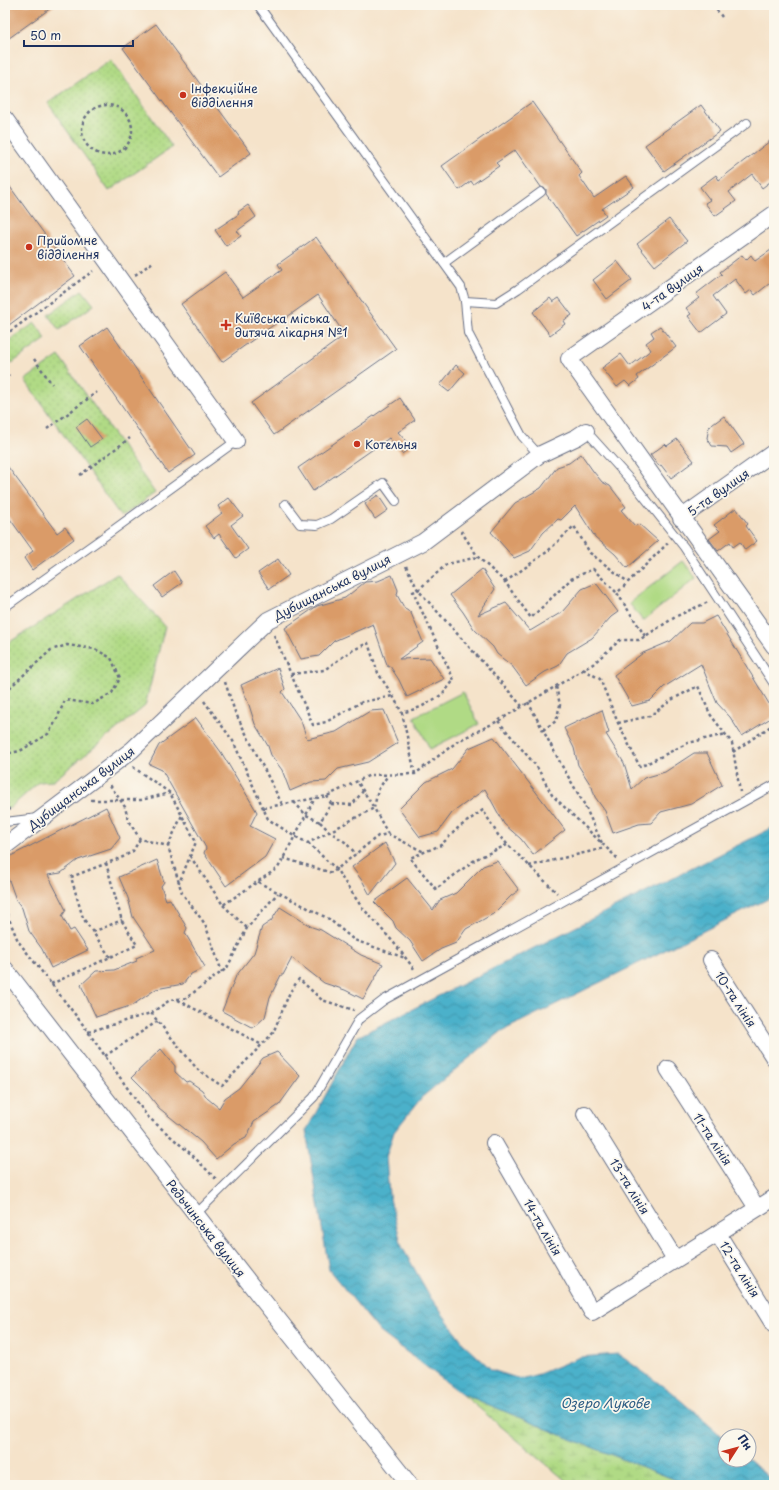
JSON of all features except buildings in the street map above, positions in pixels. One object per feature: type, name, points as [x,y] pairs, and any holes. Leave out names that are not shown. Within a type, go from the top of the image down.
[{"type":"street","points":[[5,119],[236,440]]},
{"type":"street","name":"4-та вулиця","points":[[681,518],[569,359],[774,214]]},
{"type":"street","name":"Дубищанська вулиця","points":[[5,846],[132,750],[268,620],[423,542],[539,455],[577,438],[586,431]]},
{"type":"street","name":"5-та вулиця","points":[[681,518],[774,452]]},
{"type":"street","points":[[681,518],[774,646]]},
{"type":"street","name":"10-та лінія","points":[[711,960],[774,1058]]},
{"type":"street","name":"Редьчинська вулиця","points":[[5,969],[258,1294],[410,1485]]},
{"type":"street","name":"11-та лінія","points":[[668,1069],[757,1208]]},
{"type":"street","name":"13-та лінія","points":[[585,1114],[675,1259]]},
{"type":"street","name":"14-та лінія","points":[[494,1143],[592,1312],[675,1259]]},
{"type":"street","points":[[675,1259],[718,1234],[774,1198]]},
{"type":"street","name":"12-та лінія","points":[[718,1234],[774,1325]]},
{"type":"lane","points":[[258,5],[461,287],[465,301],[468,333],[522,436],[539,455]]},
{"type":"lane","points":[[465,301],[496,303],[524,285],[747,123]]},
{"type":"lane","points":[[444,263],[541,192]]},
{"type":"lane","points":[[586,431],[634,484],[684,547],[774,684]]},
{"type":"lane","points":[[5,607],[106,536],[236,440]]},
{"type":"lane","points":[[285,504],[300,524],[317,525],[331,519],[383,483],[396,501]]},
{"type":"lane","points":[[196,1214],[314,1097],[360,1020],[384,1000],[774,785]]},
{"type":"lane","points":[[5,822],[43,818]]},
{"type":"path","points":[[713,5],[722,17]]},
{"type":"path","points":[[104,105],[117,107],[127,115],[130,120],[132,132],[130,138],[123,149],[112,154],[100,154],[94,151],[85,142],[82,124],[88,113],[98,106],[104,105]]},
{"type":"path","points":[[123,284],[153,262]]},
{"type":"path","points":[[5,335],[93,271]]},
{"type":"path","points":[[34,358],[52,384]]},
{"type":"path","points":[[5,370],[9,376]]},
{"type":"path","points":[[47,429],[97,392]]},
{"type":"path","points":[[80,475],[130,438]]},
{"type":"path","points":[[453,519],[478,557],[506,582],[531,618],[571,579],[593,569],[617,593],[645,636]]},
{"type":"path","points":[[506,582],[547,552],[574,526],[590,553],[628,582]]},
{"type":"path","points":[[617,593],[671,540]]},
{"type":"path","points":[[400,553],[418,590],[522,706]]},
{"type":"path","points":[[402,713],[421,707],[443,694],[454,680],[412,592],[418,590],[447,564],[478,557]]},
{"type":"path","points":[[263,808],[327,796],[370,775],[415,774],[458,741],[498,721],[593,664],[620,640],[639,640],[677,616],[718,598]]},
{"type":"path","points":[[268,620],[313,725],[326,722],[362,702],[393,696]]},
{"type":"path","points":[[291,674],[324,670],[351,651],[368,643],[378,673],[402,713],[415,774]]},
{"type":"path","points":[[5,692],[51,650],[67,645],[95,649],[111,658],[120,678],[112,693],[93,704],[64,700],[56,721],[48,734],[20,751],[5,754]]},
{"type":"path","points":[[219,667],[235,712],[282,804]]},
{"type":"path","points":[[583,669],[600,680],[618,723],[640,767],[688,743],[726,734]]},
{"type":"path","points":[[543,730],[556,721],[560,704],[556,686]]},
{"type":"path","points":[[618,723],[650,716],[673,699],[698,686],[710,714],[732,743],[742,802]]},
{"type":"path","points":[[195,690],[233,741],[268,819],[294,836],[308,843],[336,869],[360,906],[394,943],[422,979]]},
{"type":"path","points":[[528,702],[584,802],[603,845]]},
{"type":"path","points":[[498,721],[537,767],[552,795],[625,867]]},
{"type":"path","points":[[733,752],[774,724]]},
{"type":"path","points":[[121,758],[170,793],[196,842],[179,883]]},
{"type":"path","points":[[308,843],[374,808],[378,790],[388,775]]},
{"type":"path","points":[[109,779],[110,785],[125,807],[128,820],[140,839],[168,846]]},
{"type":"path","points":[[357,781],[388,834],[424,852]]},
{"type":"path","points":[[331,804],[352,805],[363,791]]},
{"type":"path","points":[[89,800],[142,800],[170,793]]},
{"type":"path","points":[[327,796],[331,804]]},
{"type":"path","points":[[223,904],[278,868],[315,798]]},
{"type":"path","points":[[294,802],[306,815],[320,822],[330,832],[345,842],[356,854]]},
{"type":"path","points":[[320,822],[331,804]]},
{"type":"path","points":[[507,845],[476,859],[436,889],[410,858],[441,845],[458,828],[484,810],[498,836],[564,900]]},
{"type":"path","points":[[182,815],[168,846],[182,893],[205,924],[222,972]]},
{"type":"path","points":[[283,858],[332,873],[378,836],[388,834]]},
{"type":"path","points":[[110,957],[82,918],[71,877],[133,851],[140,839]]},
{"type":"path","points":[[528,866],[606,848]]},
{"type":"path","points":[[190,856],[223,904],[247,928]]},
{"type":"path","points":[[51,984],[137,945],[122,920],[106,863]]},
{"type":"path","points":[[258,882],[329,919],[354,940],[406,958]]},
{"type":"path","points":[[88,1032],[151,1013],[170,1000],[186,998],[222,972],[227,968],[247,928],[278,893]]},
{"type":"path","points":[[5,909],[18,941],[88,1032],[147,1116],[191,1154],[223,1187]]},
{"type":"path","points":[[93,932],[122,920]]},
{"type":"path","points":[[151,1013],[198,1070],[222,1086],[273,1033],[290,992],[299,979],[322,1000],[366,1014]]},
{"type":"path","points":[[177,999],[262,1045]]},
{"type":"path","points":[[105,1056],[158,1021]]},
{"type":"green space","points":[[111,59],[172,147],[109,191],[48,103]]},
{"type":"green space","points":[[82,290],[94,305],[59,330],[48,315]]},
{"type":"green space","points":[[35,323],[46,339],[12,363],[5,353],[5,343]]},
{"type":"green space","points":[[59,356],[155,493],[121,517],[25,380]]},
{"type":"green space","points":[[683,561],[696,578],[643,621],[629,603]]},
{"type":"green space","points":[[117,574],[165,626],[145,706],[53,781],[39,782],[10,808],[5,809],[5,645]]},
{"type":"green space","points":[[463,692],[479,724],[430,749],[414,717]]},
{"type":"green space","points":[[461,1393],[566,1437],[686,1485],[571,1485]]},
{"type":"water","name":"Озеро Лукове","points":[[774,827],[774,896],[502,1031],[422,1097],[394,1132],[386,1157],[389,1195],[402,1247],[431,1298],[465,1345],[492,1370],[520,1379],[539,1374],[580,1357],[618,1354],[671,1392],[717,1432],[717,1468],[757,1467],[774,1482],[774,1485],[686,1485],[461,1393],[380,1332],[329,1270],[306,1131],[357,1037]]},
{"type":"place","name":"Інфекційне відділення","points":[[183,95]]},
{"type":"place","name":"Прийомне відділення","points":[[29,247]]},
{"type":"place","name":"Київська міська дитяча лікарня №1","points":[[226,325]]},
{"type":"place","name":"Котельня","points":[[357,444]]}]
